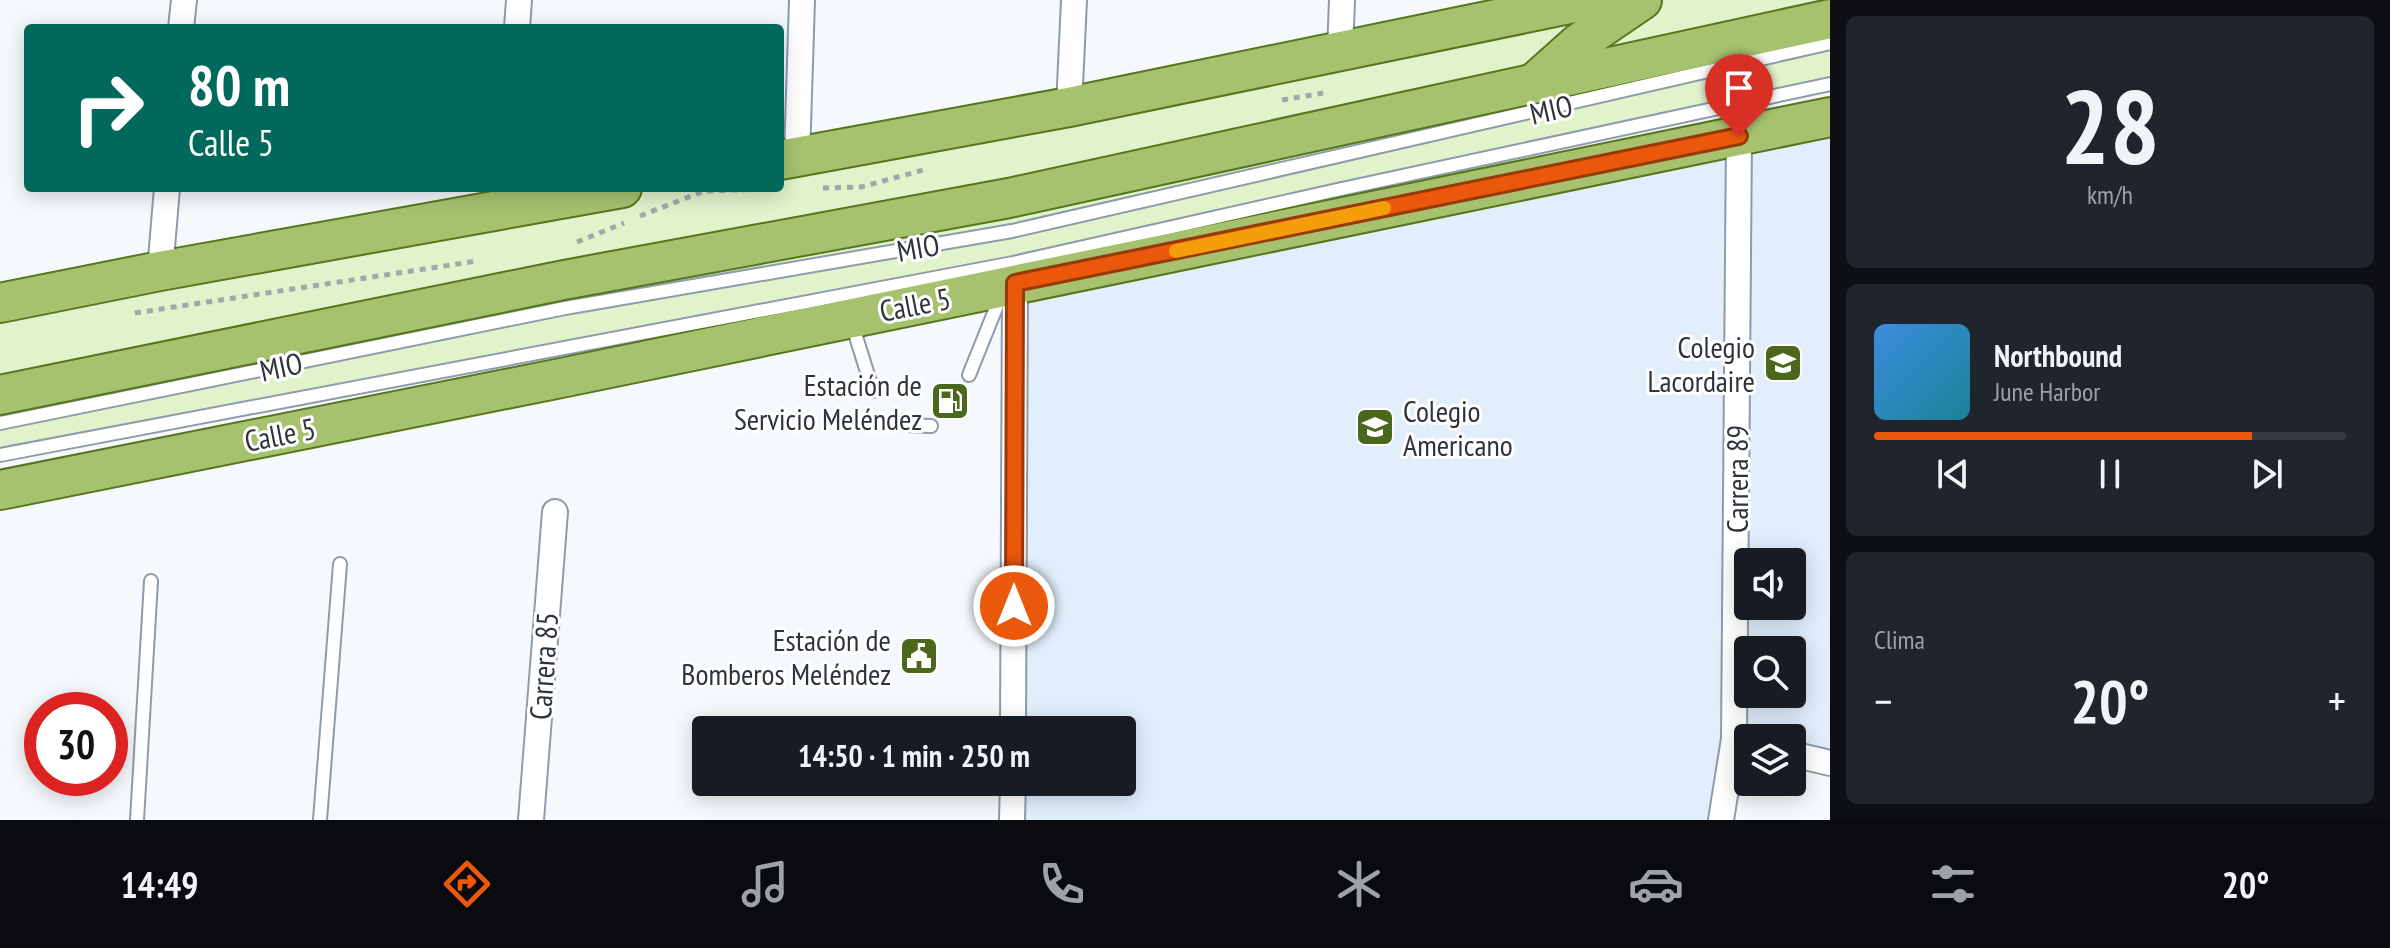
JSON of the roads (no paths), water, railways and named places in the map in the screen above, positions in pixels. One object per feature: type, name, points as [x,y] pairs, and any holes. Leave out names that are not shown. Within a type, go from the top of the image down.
[{"type":"main road","points":[[788,159],[1069,107],[1589,0]]},
{"type":"main road","points":[[1531,86],[1579,43],[1642,0]]},
{"type":"main road","points":[[0,395],[564,280],[1009,198],[1830,19]]},
{"type":"main road","name":"Calle 5","points":[[0,490],[1830,117]]},
{"type":"main road","points":[[0,303],[506,198],[576,192]]},
{"type":"street","points":[[181,24],[184,0]]},
{"type":"street","points":[[517,24],[519,0]]},
{"type":"street","points":[[788,159],[802,0]]},
{"type":"street","points":[[1069,107],[1074,0]]},
{"type":"street","points":[[1340,51],[1342,0]]},
{"type":"street","name":"Carrera 89","points":[[1739,136],[1741,724]]},
{"type":"street","points":[[160,271],[167,192]]},
{"type":"street","points":[[1010,285],[1013,716]]},
{"type":"street","name":"Carrera 85","points":[[531,820],[555,512]]},
{"type":"street","points":[[1806,757],[1830,763]]},
{"type":"street","name":"Carrera 89","points":[[1721,820],[1734,769]]},
{"type":"street","points":[[1012,820],[1013,796]]},
{"type":"lane","name":"MIO","points":[[0,423],[565,308],[1012,231],[1830,43]]},
{"type":"lane","name":"MIO","points":[[0,455],[1013,263],[1830,84]]},
{"type":"lane","points":[[969,375],[1010,285]]},
{"type":"lane","points":[[850,318],[873,391]]},
{"type":"lane","points":[[908,425],[931,426]]},
{"type":"lane","points":[[320,820],[340,564]]},
{"type":"lane","points":[[137,820],[151,581]]},
{"type":"place","name":"Colegio Lacordaire","points":[[1783,363]]},
{"type":"place","name":"Estación de Servicio Meléndez","points":[[950,401]]},
{"type":"place","name":"Colegio Americano","points":[[1375,427]]},
{"type":"place","name":"Estación de Bomberos Meléndez","points":[[919,656]]}]
